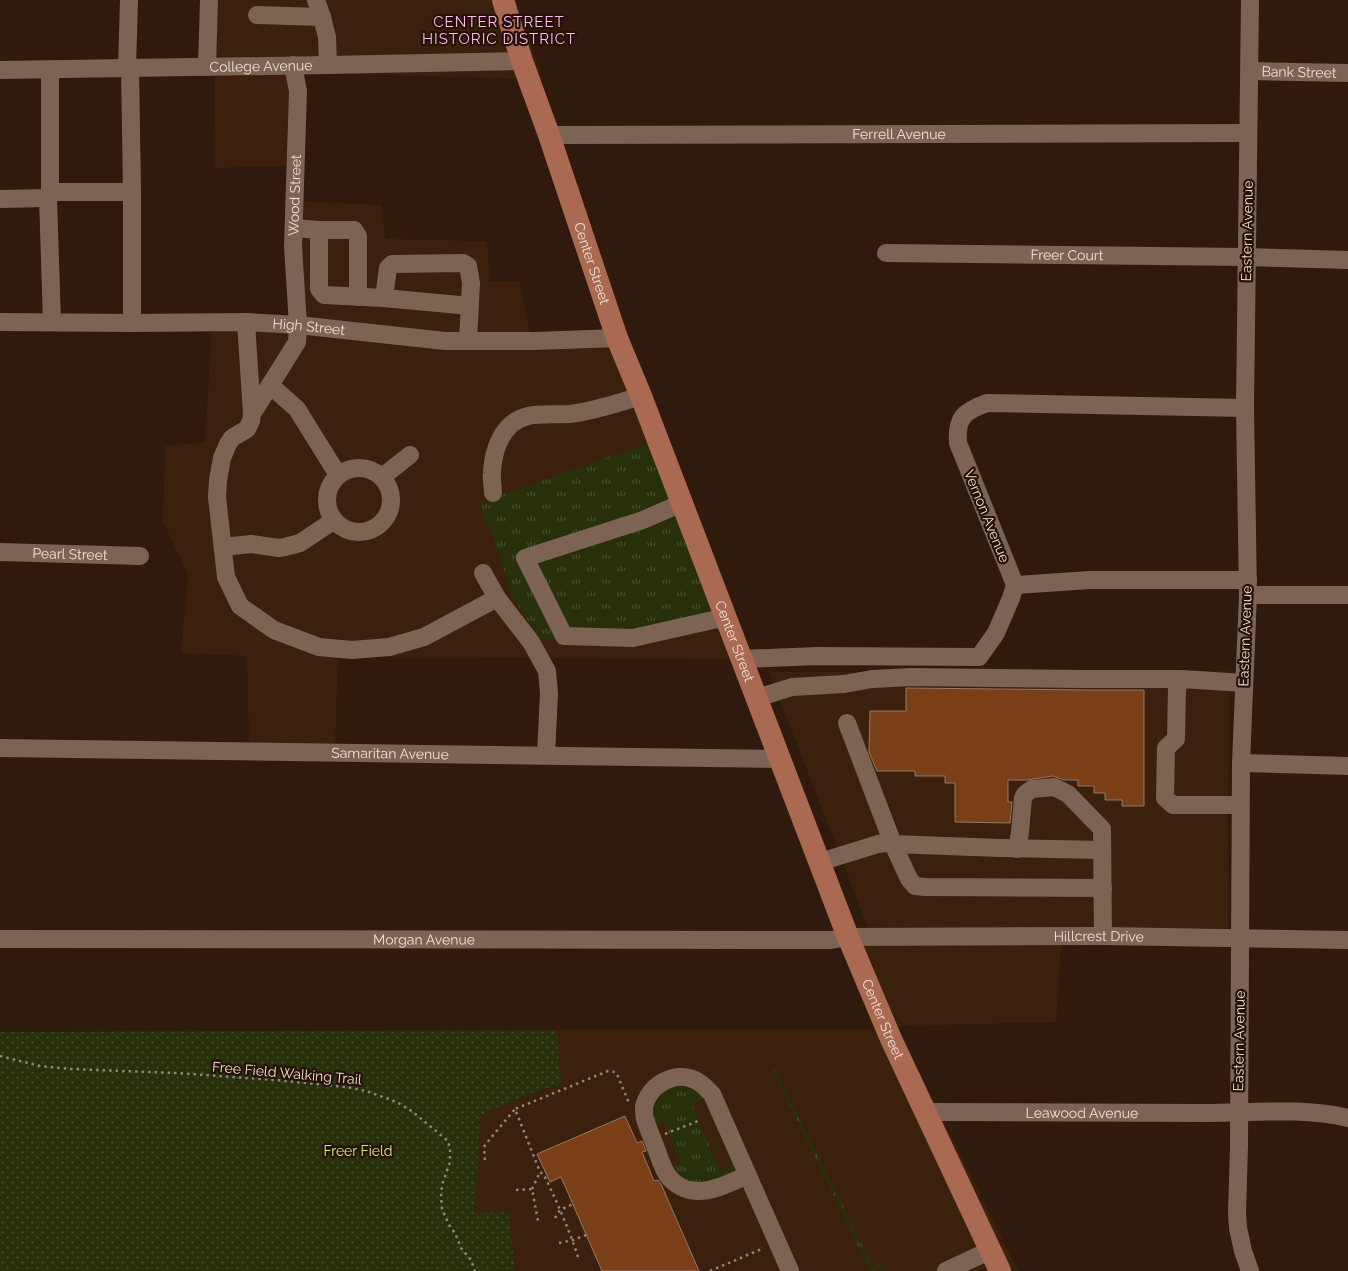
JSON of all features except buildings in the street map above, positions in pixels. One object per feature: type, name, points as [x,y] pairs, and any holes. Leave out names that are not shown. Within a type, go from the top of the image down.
[{"type":"main road","name":"Center Street","points":[[503,0],[617,338],[641,396],[848,937],[891,1039],[1000,1271]]},
{"type":"street","points":[[129,0],[132,324]]},
{"type":"street","points":[[208,0],[208,67]]},
{"type":"street","points":[[316,0],[326,37],[328,65]]},
{"type":"street","name":"Eastern Avenue","points":[[1250,0],[1245,408],[1248,587],[1240,805],[1237,1213],[1243,1251],[1250,1271]]},
{"type":"street","points":[[257,16],[322,17]]},
{"type":"street","name":"College Avenue","points":[[0,70],[522,61]]},
{"type":"street","name":"Wood Street","points":[[293,65],[298,91],[293,268],[298,325],[297,342],[252,414],[251,421],[246,429],[232,438],[222,458],[217,497],[226,577],[240,606],[274,630],[319,647],[352,650],[389,647],[424,637],[497,598]]},
{"type":"street","points":[[50,70],[49,195],[52,322]]},
{"type":"street","name":"Bank Street","points":[[1250,71],[1348,73]]},
{"type":"street","name":"Ferrell Avenue","points":[[549,135],[1248,133]]},
{"type":"street","points":[[0,199],[132,192]]},
{"type":"street","points":[[294,228],[354,230],[358,236],[358,297]]},
{"type":"street","points":[[319,230],[319,289],[324,295],[384,298],[470,306]]},
{"type":"street","name":"Freer Court","points":[[886,253],[1348,260]]},
{"type":"street","points":[[384,298],[388,268],[392,264],[463,263],[468,266],[471,283],[468,341]]},
{"type":"street","name":"High Street","points":[[0,322],[132,324],[246,322],[298,325],[445,341],[534,341],[617,338]]},
{"type":"street","points":[[246,322],[252,414]]},
{"type":"street","points":[[270,386],[297,409],[338,475]]},
{"type":"street","points":[[493,493],[492,474],[499,441],[503,434],[516,422],[529,416],[570,414],[600,408],[641,396]]},
{"type":"street","name":"Vernon Avenue","points":[[1015,585],[958,443],[957,431],[960,422],[969,411],[987,403],[1245,408]]},
{"type":"street","points":[[382,477],[410,455]]},
{"type":"street","points":[[351,468],[360,468],[373,471],[382,477],[388,485],[391,494],[390,508],[386,518],[380,525],[372,530],[351,532],[341,528],[333,521],[327,509],[326,496],[331,483],[338,475],[351,468]]},
{"type":"street","points":[[682,503],[642,520],[525,558],[564,636],[633,638],[726,617]]},
{"type":"street","points":[[223,548],[251,544],[279,548],[285,547],[300,543],[333,521]]},
{"type":"street","name":"Pearl Street","points":[[0,552],[140,556]]},
{"type":"street","points":[[483,573],[497,598],[531,642],[547,671],[549,693],[546,756]]},
{"type":"street","points":[[742,659],[818,656],[979,657],[996,633],[1015,585],[1098,580],[1248,587],[1348,595]]},
{"type":"street","points":[[757,698],[792,687],[912,677],[1182,679],[1243,683]]},
{"type":"street","points":[[1182,679],[1177,687],[1176,739],[1166,748],[1165,798],[1173,805],[1240,805]]},
{"type":"street","points":[[847,723],[893,844],[908,879],[915,886],[925,888],[1103,888]]},
{"type":"street","name":"Samaritan Avenue","points":[[0,748],[780,759]]},
{"type":"street","points":[[1241,763],[1348,766]]},
{"type":"street","points":[[1017,849],[1025,794],[1032,789],[1054,787],[1068,794],[1102,829],[1103,936]]},
{"type":"street","points":[[820,862],[886,842],[893,844],[1017,849],[1102,850]]},
{"type":"street","name":"Hillcrest Drive","points":[[848,937],[1103,936],[1348,940]]},
{"type":"street","name":"Morgan Avenue","points":[[0,939],[831,940],[848,937]]},
{"type":"street","points":[[748,1175],[708,1190],[697,1191],[675,1184],[666,1174],[644,1117],[644,1106],[649,1094],[657,1085],[667,1079],[681,1077],[693,1079],[712,1094],[778,1242],[790,1271]]},
{"type":"street","name":"Leawood Avenue","points":[[926,1112],[1294,1112],[1329,1114],[1348,1118]]},
{"type":"street","points":[[946,1271],[991,1250]]},
{"type":"path","name":"Free Field Walking Trail","points":[[0,1056],[40,1066],[70,1069],[177,1073],[275,1080],[366,1090],[396,1102],[413,1112],[448,1142],[450,1162],[442,1185],[442,1209],[462,1248],[471,1260],[475,1271]]},
{"type":"path","points":[[485,1160],[484,1148],[515,1109],[608,1071],[611,1070],[617,1074],[632,1109]]},
{"type":"path","points":[[515,1109],[540,1172],[544,1175],[560,1210],[578,1257]]},
{"type":"path","points":[[653,1139],[698,1120]]},
{"type":"path","points":[[538,1220],[532,1189],[540,1172]]},
{"type":"path","points":[[516,1190],[532,1189]]},
{"type":"path","points":[[555,1218],[560,1210],[573,1204]]},
{"type":"path","points":[[559,1243],[586,1235]]},
{"type":"path","points":[[710,1271],[778,1242]]},
{"type":"shaded area","points":[[216,0],[516,0],[543,79],[293,73],[291,166],[214,168]]},
{"type":"shaded area","points":[[291,201],[382,205],[385,239],[487,241],[490,281],[519,281],[531,336],[617,338],[742,659],[338,657],[335,747],[249,745],[247,656],[181,653],[188,574],[163,522],[165,446],[205,442],[212,326],[292,326]]},
{"type":"shaded area","points":[[1229,671],[1228,928],[1062,928],[1056,1022],[897,1026],[1018,1271],[515,1271],[509,1212],[475,1213],[481,1115],[529,1094],[561,1084],[557,1030],[880,1030],[849,955],[868,928],[769,672]]},
{"type":"green space","points":[[653,441],[720,612],[630,634],[541,641],[511,594],[491,531],[479,503]]},
{"type":"green space","name":"Freer Field","points":[[557,1030],[561,1084],[529,1094],[481,1115],[475,1213],[509,1212],[515,1271],[0,1271],[0,1032]]},
{"type":"green space","points":[[775,1069],[874,1269],[880,1262],[883,1267],[870,1271],[773,1072]]},
{"type":"green space","points":[[687,1083],[706,1098],[692,1104],[719,1170],[734,1164],[736,1167],[733,1172],[722,1179],[688,1184],[670,1167],[680,1163],[664,1121],[654,1125],[651,1117],[652,1100],[667,1085]]},
{"type":"district","name":"CENTER STREET HISTORIC DISTRICT","points":[[499,30]]}]
